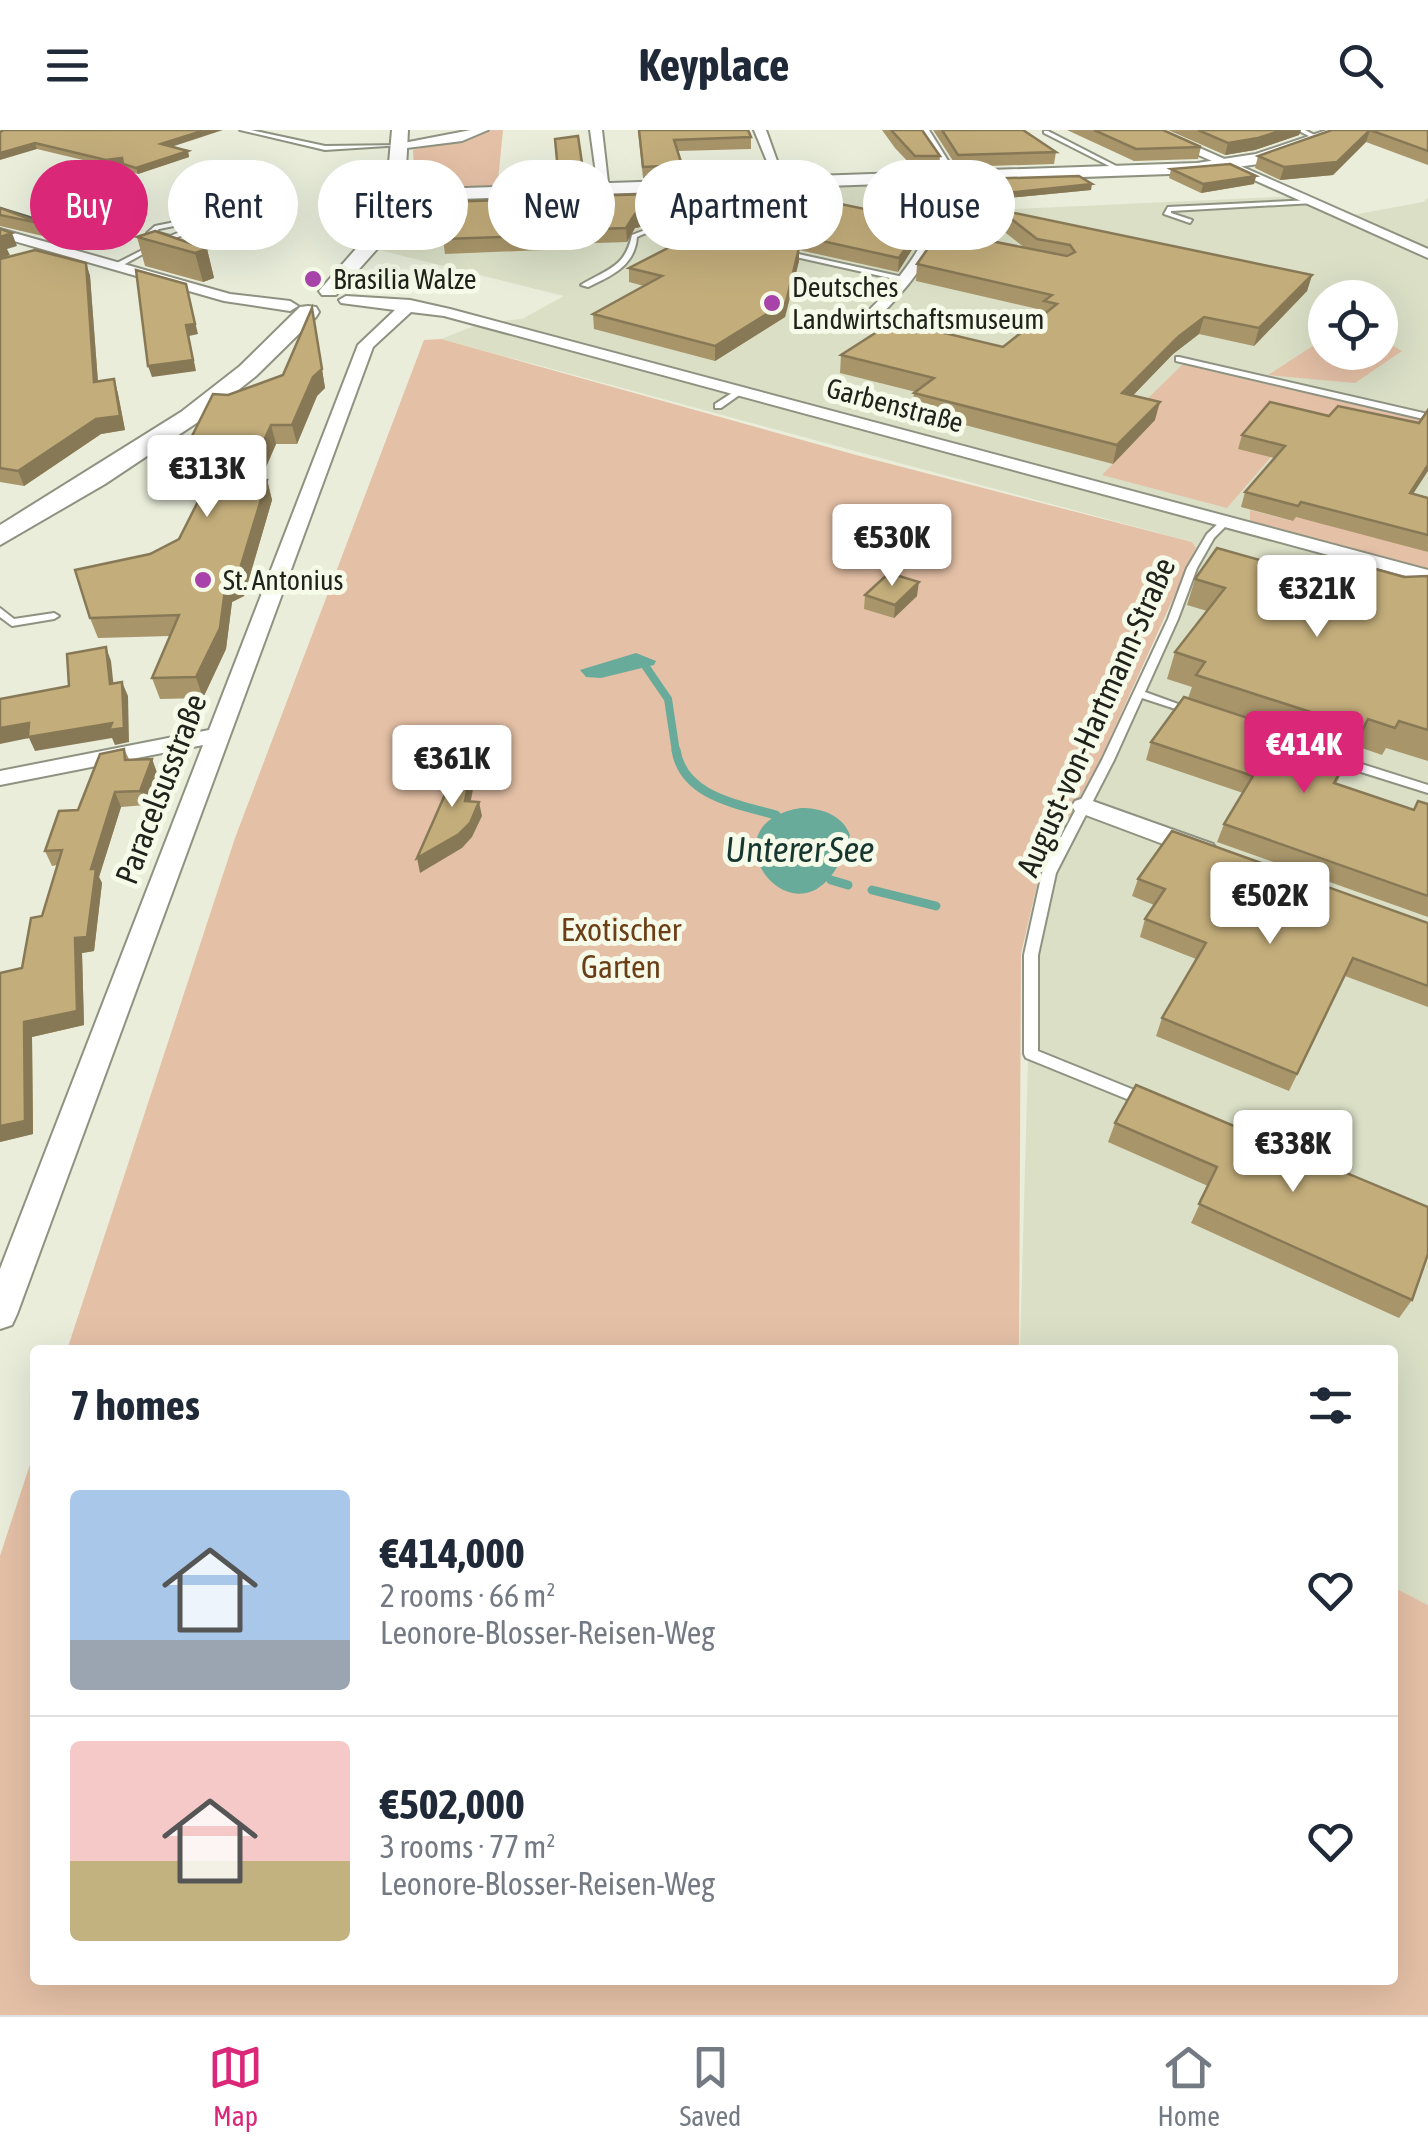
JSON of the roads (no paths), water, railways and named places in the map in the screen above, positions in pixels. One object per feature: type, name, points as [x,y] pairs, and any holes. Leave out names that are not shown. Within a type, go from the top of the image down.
[{"type":"street","points":[[399,137],[462,137],[482,130]]},
{"type":"street","points":[[596,130],[600,160]]},
{"type":"street","points":[[760,130],[773,160]]},
{"type":"street","points":[[923,130],[944,160]]},
{"type":"street","points":[[1149,130],[1428,254]]},
{"type":"street","points":[[1015,175],[1222,164],[1343,130]]},
{"type":"street","points":[[0,233],[113,268],[207,291],[328,310],[367,250]]},
{"type":"street","points":[[871,316],[893,297],[919,250]]},
{"type":"street","points":[[24,260],[54,251]]},
{"type":"street","name":"Garbenstraße","points":[[338,296],[410,305],[1428,576]]},
{"type":"street","points":[[0,537],[114,468],[246,372],[297,305]]},
{"type":"street","name":"Paracelsusstraße","points":[[0,1314],[215,736],[366,345],[410,305]]},
{"type":"street","points":[[0,778],[215,736]]},
{"type":"street","points":[[1084,806],[1229,859]]},
{"type":"lane","points":[[242,130],[325,148],[362,148],[399,137]]},
{"type":"lane","points":[[362,148],[364,130]]},
{"type":"lane","points":[[1300,130],[1319,139]]},
{"type":"lane","points":[[1046,132],[1126,172]]},
{"type":"lane","points":[[1190,221],[1167,214],[1168,209],[1312,202]]},
{"type":"lane","points":[[113,268],[166,238],[187,235],[194,227],[169,224],[150,232],[166,238]]},
{"type":"lane","points":[[585,285],[623,266],[635,235]]},
{"type":"lane","points":[[773,250],[904,279]]},
{"type":"lane","points":[[1179,359],[1428,417]]},
{"type":"lane","points":[[718,406],[741,391]]},
{"type":"lane","name":"August-von-Hartmann-Straße","points":[[1155,1105],[1031,1054],[1035,939],[1049,873],[1173,619],[1192,568],[1210,536],[1226,522]]},
{"type":"lane","points":[[0,611],[12,624],[54,616]]},
{"type":"lane","points":[[1136,693],[1212,718]]},
{"type":"lane","points":[[1325,756],[1428,789]]},
{"type":"water","points":[[636,653],[656,661],[654,665],[601,678],[586,677],[580,670]]},
{"type":"water","name":"Unterer See","points":[[801,808],[830,814],[842,822],[850,835],[832,874],[810,892],[788,892],[770,880],[758,861],[757,839],[770,820]]},
{"type":"waterway","points":[[646,667],[668,699],[676,752]]},
{"type":"waterway","points":[[676,750],[681,766],[700,788],[729,802],[776,815]]},
{"type":"waterway","points":[[831,880],[848,885]]},
{"type":"waterway","points":[[872,890],[936,906]]},
{"type":"tram line","points":[[0,208],[30,217]]},
{"type":"place","name":"Brasilia Walze","points":[[313,279]]},
{"type":"place","name":"Deutsches Landwirtschaftsmuseum","points":[[772,303]]},
{"type":"place","name":"St. Antonius","points":[[203,580]]},
{"type":"park label","name":"Exotischer Garten","points":[[621,948]]}]
